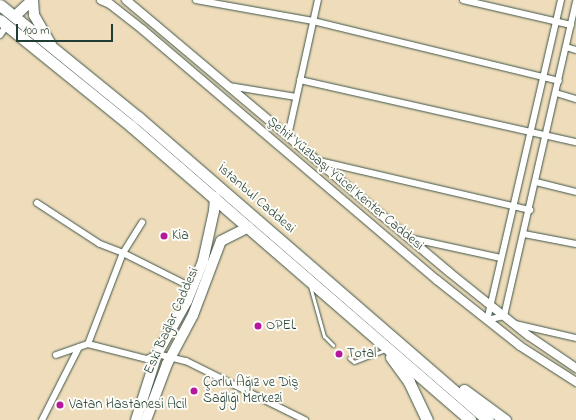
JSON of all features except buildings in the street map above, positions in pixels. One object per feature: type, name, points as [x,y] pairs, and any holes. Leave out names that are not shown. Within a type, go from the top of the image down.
[{"type":"highway","name":"İstanbul Caddesi","points":[[0,5],[138,117],[488,420]]},
{"type":"highway","points":[[4,22],[15,16]]},
{"type":"highway","name":"İstanbul Caddesi","points":[[4,22],[125,121],[471,420]]},
{"type":"highway","points":[[335,302],[384,350],[409,382],[426,420]]},
{"type":"highway","points":[[409,351],[505,420]]},
{"type":"main road","points":[[15,16],[32,0]]},
{"type":"main road","points":[[32,0],[34,15],[50,45]]},
{"type":"main road","name":"Eski Bağlar Caddesi","points":[[136,420],[157,354],[193,288],[205,253],[214,211],[215,198]]},
{"type":"main road","name":"Eski Bağlar Caddesi","points":[[146,420],[167,364],[193,315],[221,241],[249,227]]},
{"type":"street","name":"Şehit Yüzbaşı Yücel Kenter Caddesi","points":[[101,0],[110,4],[143,30],[437,280],[520,346],[576,382]]},
{"type":"street","name":"Şehit Yüzbaşı Yücel Kenter Caddesi","points":[[126,0],[504,316],[576,368]]},
{"type":"street","points":[[196,0],[313,21],[559,81]]},
{"type":"street","points":[[288,136],[318,0]]},
{"type":"street","points":[[463,0],[571,25]]},
{"type":"street","points":[[562,0],[500,258],[487,320],[504,316],[530,210],[576,2]]},
{"type":"street","points":[[0,35],[4,22]]},
{"type":"street","points":[[566,47],[576,50]]},
{"type":"street","points":[[300,80],[576,142]]},
{"type":"street","points":[[229,86],[296,97]]},
{"type":"street","points":[[556,93],[576,99]]},
{"type":"street","points":[[318,162],[530,210]]},
{"type":"street","points":[[536,182],[576,192]]},
{"type":"street","points":[[37,203],[100,244],[123,253],[193,288]]},
{"type":"street","points":[[88,344],[123,253],[142,222]]},
{"type":"street","points":[[524,234],[576,244]]},
{"type":"street","points":[[409,238],[500,258]]},
{"type":"street","points":[[514,324],[576,338]]},
{"type":"street","points":[[56,355],[88,344],[147,359],[157,354],[186,361],[305,420]]},
{"type":"street","points":[[42,420],[79,347]]},
{"type":"lane","points":[[308,278],[324,336],[333,344]]},
{"type":"lane","points":[[349,358],[354,362],[384,350]]},
{"type":"place","name":"Kia","points":[[164,236]]},
{"type":"place","name":"OPEL","points":[[258,326]]},
{"type":"place","name":"Total","points":[[339,354]]},
{"type":"place","name":"Çorlu Ağız ve Diş Sağlığı Merkezi","points":[[194,391]]},
{"type":"place","name":"Vatan Hastanesi Acil","points":[[60,405]]}]
